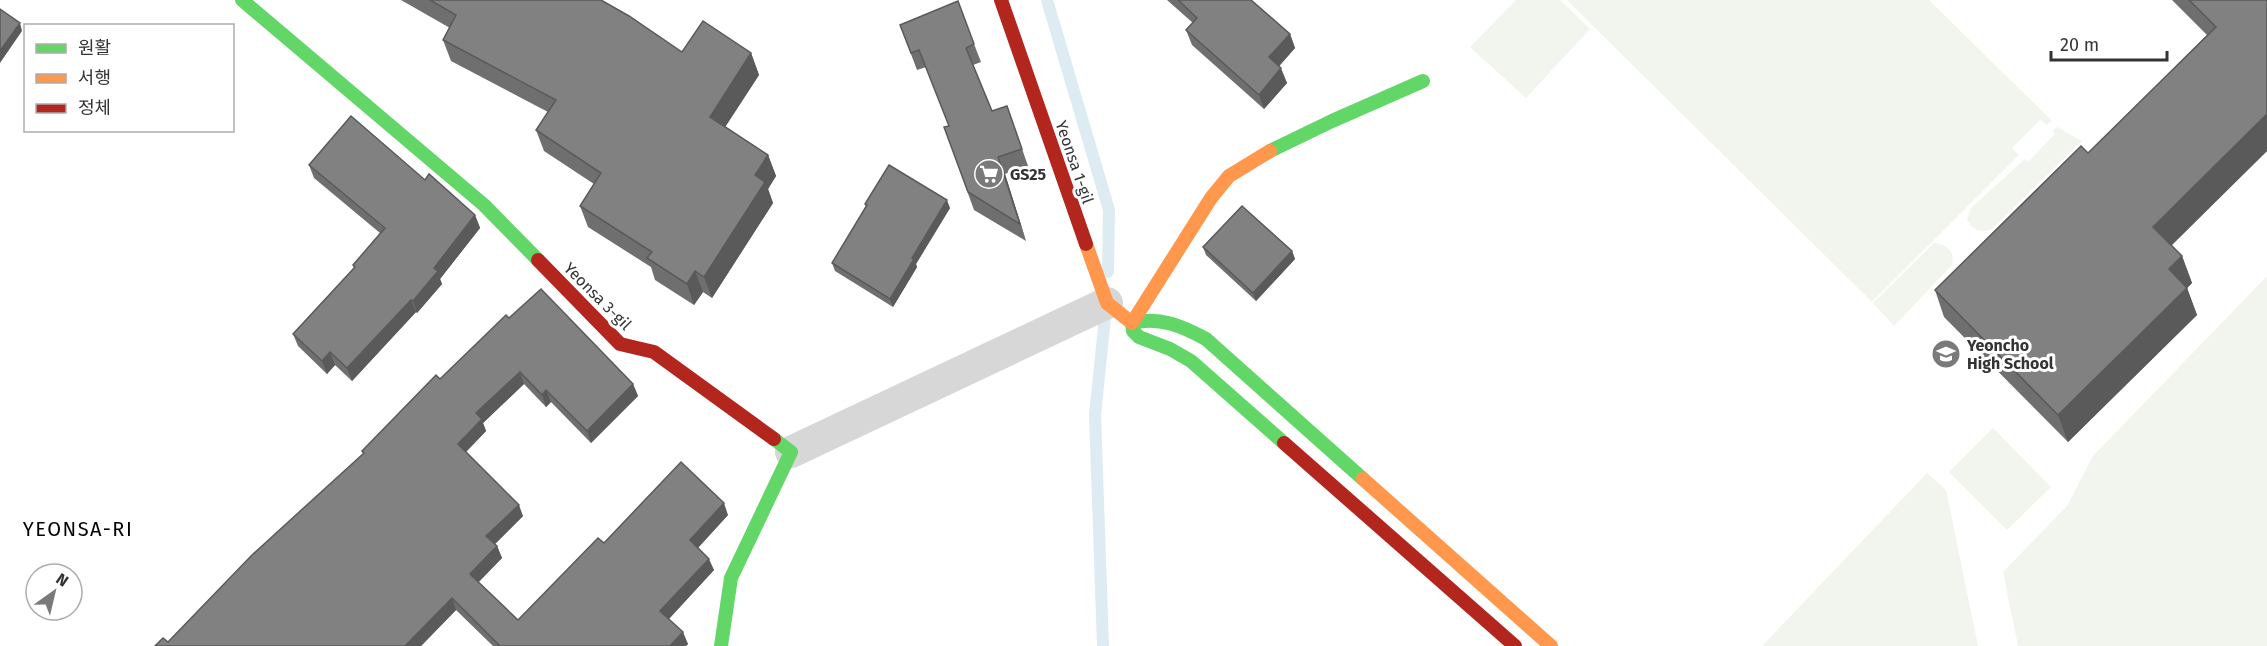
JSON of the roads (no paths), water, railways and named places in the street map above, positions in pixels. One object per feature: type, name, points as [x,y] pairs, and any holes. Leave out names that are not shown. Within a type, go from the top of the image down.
[{"type":"street","name":"Yeonsa 3-gil","points":[[242,0],[484,205],[620,344],[654,352],[791,452]]},
{"type":"street","name":"Yeonsa 1-gil","points":[[1001,0],[1107,303]]},
{"type":"street","points":[[1423,81],[1285,144],[1246,164],[1229,176],[1211,198],[1132,323],[1133,331],[1139,337],[1170,349],[1191,361],[1515,646]]},
{"type":"street","points":[[721,646],[731,578],[791,452],[1107,303],[1132,323],[1148,320],[1180,325],[1206,339],[1551,646]]},
{"type":"waterway","points":[[1047,0],[1109,210],[1108,272]]},
{"type":"waterway","points":[[1103,646],[1095,415],[1106,307]]},
{"type":"place","name":"GS25","points":[[989,174]]},
{"type":"place","name":"Yeoncho High School","points":[[1946,354]]},
{"type":"district","name":"YEONSA-RI","points":[[78,529]]}]
